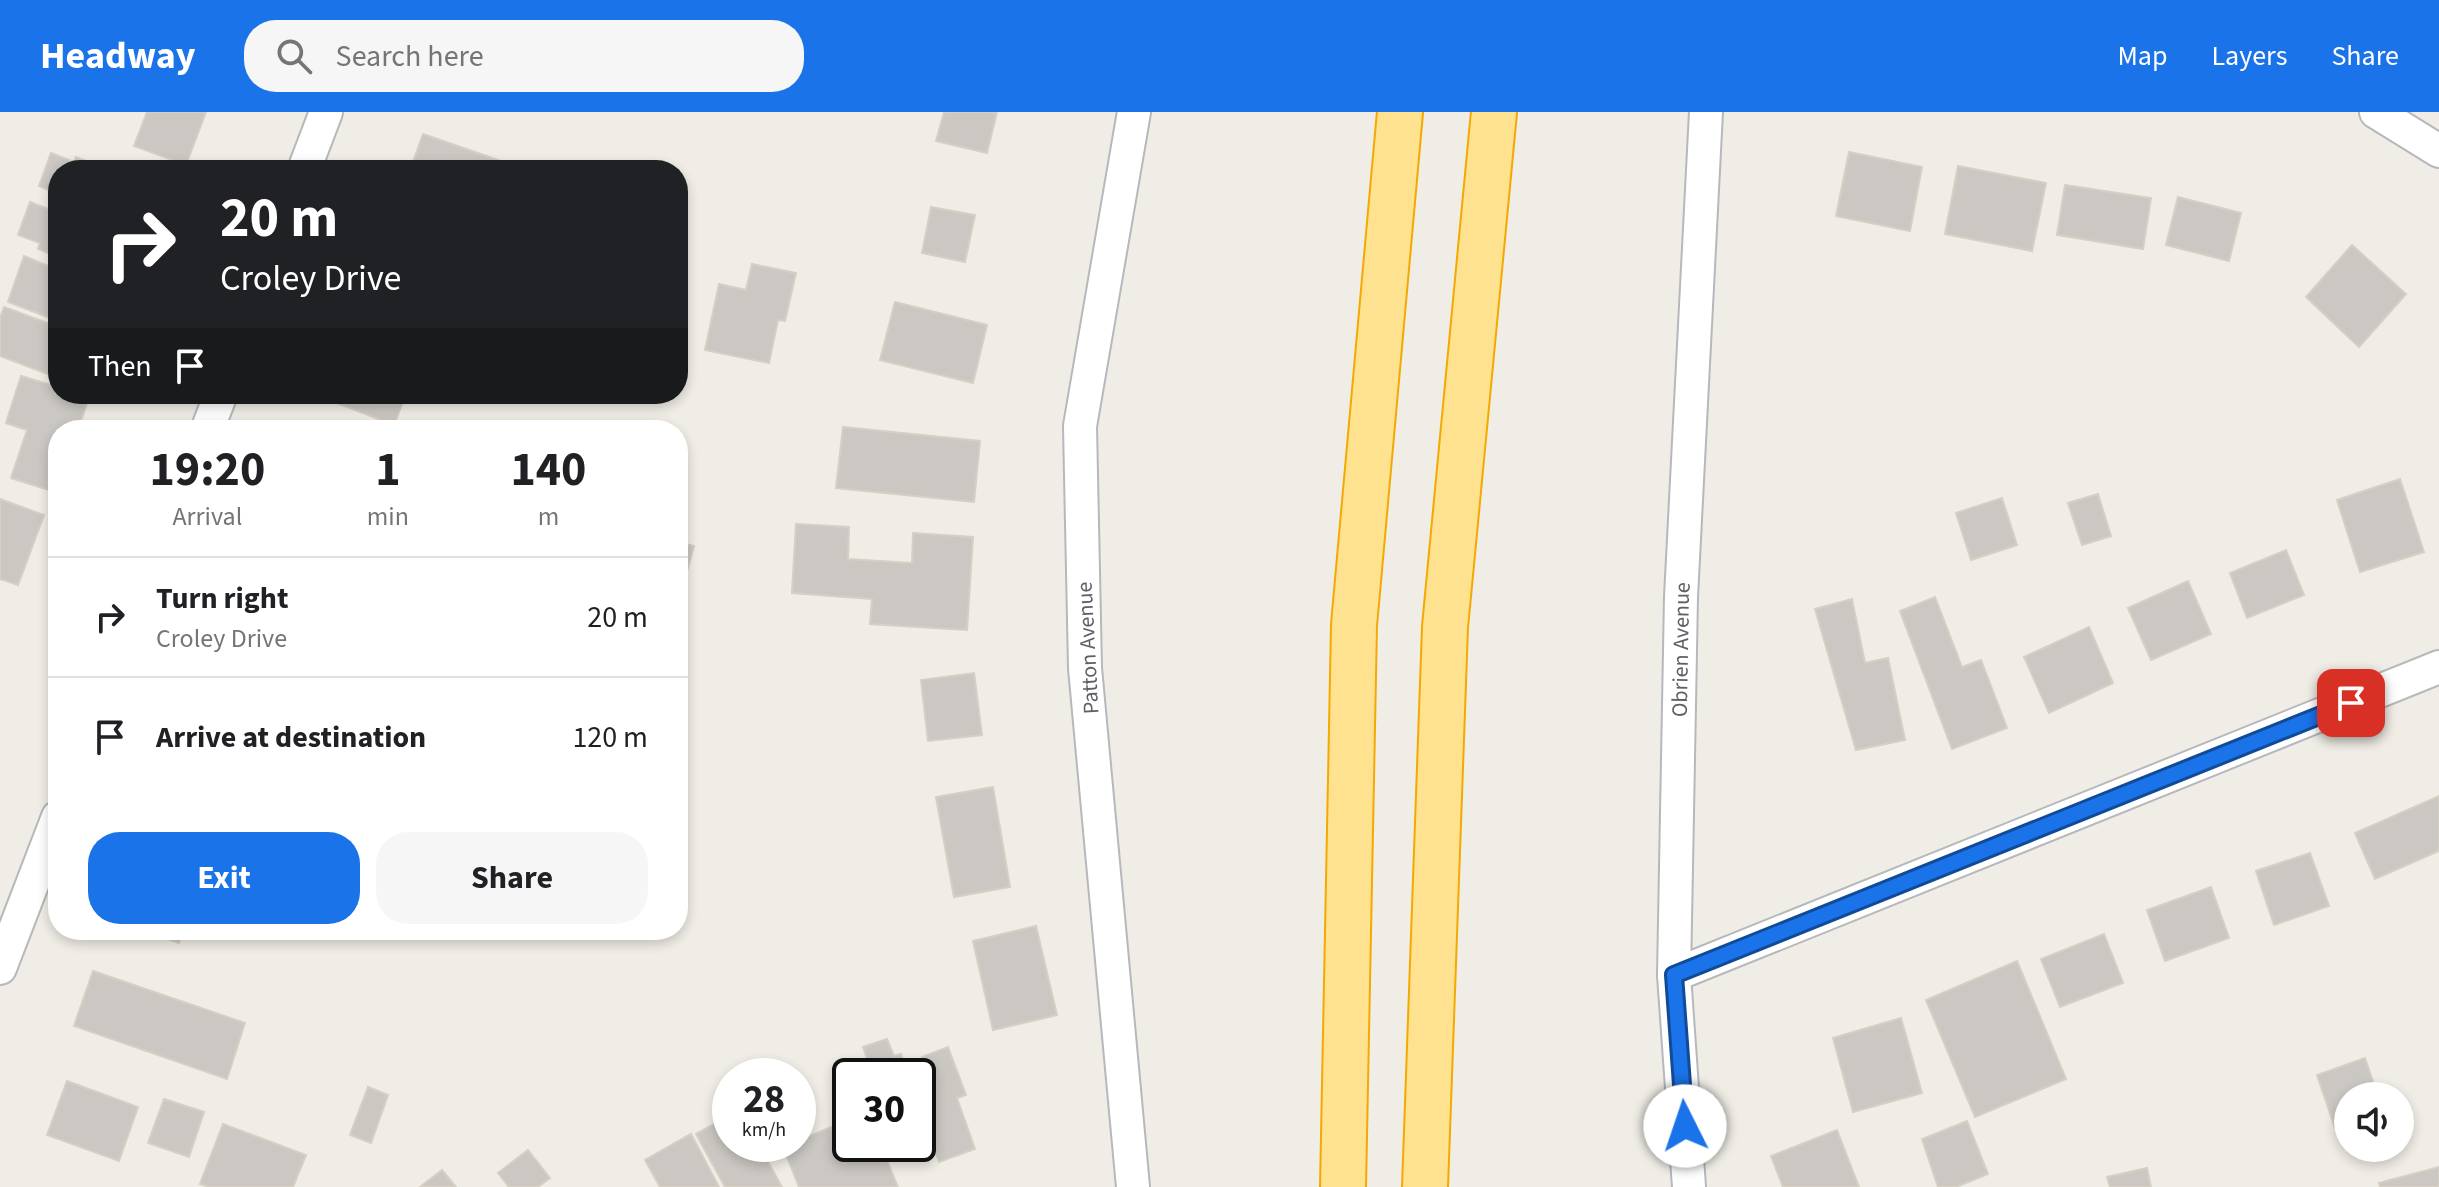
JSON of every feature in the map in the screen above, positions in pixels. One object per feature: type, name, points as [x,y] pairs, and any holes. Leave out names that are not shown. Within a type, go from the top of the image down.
[{"type":"highway","points":[[1343,1187],[1354,625],[1400,112]]},
{"type":"highway","points":[[1425,1187],[1445,627],[1494,112]]},
{"type":"street","points":[[308,160],[326,112]]},
{"type":"street","name":"Patton Avenue","points":[[1131,1186],[1085,668],[1080,426],[1134,112]]},
{"type":"street","name":"Obrien Avenue","points":[[1689,1187],[1674,975],[1681,597],[1706,112]]},
{"type":"street","points":[[2376,112],[2439,151]]},
{"type":"street","points":[[1674,975],[2439,667]]},
{"type":"street","points":[[0,968],[48,843]]},
{"type":"building","points":[[147,112],[206,112],[188,160],[172,160],[134,146]]},
{"type":"building","points":[[944,112],[997,112],[987,153],[936,141]]},
{"type":"building","points":[[423,134],[498,160],[414,160]]},
{"type":"building","points":[[1849,152],[1922,167],[1910,231],[1836,216]]},
{"type":"building","points":[[51,153],[69,160],[48,160]]},
{"type":"building","points":[[48,161],[48,190],[39,186]]},
{"type":"building","points":[[1958,166],[2046,183],[2032,251],[1945,234]]},
{"type":"building","points":[[2065,185],[2151,198],[2143,249],[2057,235]]},
{"type":"building","points":[[2178,197],[2241,213],[2229,261],[2166,245]]},
{"type":"building","points":[[30,202],[48,209],[48,253],[38,249],[40,243],[18,235]]},
{"type":"building","points":[[931,207],[975,215],[965,262],[922,253]]},
{"type":"building","points":[[2352,245],[2406,294],[2359,347],[2306,297]]},
{"type":"building","points":[[24,256],[48,266],[48,317],[8,302]]},
{"type":"building","points":[[752,264],[796,273],[785,321],[778,320],[769,363],[705,350],[719,284],[746,290]]},
{"type":"building","points":[[895,302],[987,325],[973,383],[880,360]]},
{"type":"building","points":[[4,307],[48,323],[48,374],[0,356],[0,318]]},
{"type":"building","points":[[21,376],[48,384],[48,404],[87,404],[81,420],[48,420],[48,490],[11,478],[27,430],[6,423]]},
{"type":"building","points":[[339,404],[402,404],[396,420],[381,420]]},
{"type":"building","points":[[843,427],[980,441],[974,502],[836,488]]},
{"type":"building","points":[[2400,479],[2424,552],[2360,572],[2337,500]]},
{"type":"building","points":[[2098,494],[2111,536],[2082,545],[2068,503]]},
{"type":"building","points":[[2002,498],[2017,545],[1971,560],[1956,513]]},
{"type":"building","points":[[0,499],[44,515],[18,585],[0,579]]},
{"type":"building","points":[[796,524],[849,527],[848,559],[912,563],[913,533],[973,537],[967,630],[870,624],[872,599],[792,593]]},
{"type":"building","points":[[688,544],[694,546],[688,568]]},
{"type":"building","points":[[2286,550],[2304,595],[2247,618],[2230,573]]},
{"type":"building","points":[[2188,581],[2211,634],[2151,660],[2128,608]]},
{"type":"building","points":[[1935,597],[1962,667],[1981,660],[2007,728],[1952,749],[1900,611]]},
{"type":"building","points":[[1852,599],[1865,663],[1888,658],[1905,740],[1856,750],[1815,609]]},
{"type":"building","points":[[2089,627],[2113,683],[2049,713],[2024,657]]},
{"type":"building","points":[[974,673],[982,735],[928,741],[921,680]]},
{"type":"building","points":[[993,787],[1010,887],[954,897],[936,797]]},
{"type":"building","points":[[2439,796],[2439,851],[2375,879],[2355,833]]},
{"type":"building","points":[[2310,853],[2329,906],[2274,925],[2256,871]]},
{"type":"building","points":[[2211,887],[2229,938],[2165,961],[2147,910]]},
{"type":"building","points":[[1036,926],[1057,1015],[993,1030],[973,941]]},
{"type":"building","points":[[2104,934],[2123,983],[2060,1007],[2041,959]]},
{"type":"building","points":[[2017,961],[2066,1079],[1975,1117],[1926,1000]]},
{"type":"building","points":[[93,971],[245,1023],[227,1079],[74,1026]]},
{"type":"building","points":[[1901,1018],[1922,1093],[1853,1112],[1833,1038]]},
{"type":"building","points":[[887,1039],[894,1056],[901,1054],[902,1058],[867,1058],[863,1047]]},
{"type":"building","points":[[948,1047],[966,1095],[957,1098],[975,1149],[939,1162],[936,1153],[936,1058],[922,1057]]},
{"type":"building","points":[[2365,1058],[2373,1082],[2334,1082],[2334,1125],[2317,1075]]},
{"type":"building","points":[[67,1081],[138,1107],[119,1161],[47,1135]]},
{"type":"building","points":[[368,1087],[388,1095],[371,1143],[350,1135]]},
{"type":"building","points":[[164,1099],[204,1112],[189,1157],[148,1143]]},
{"type":"building","points":[[1967,1121],[1988,1174],[1956,1187],[1938,1187],[1922,1139]]},
{"type":"building","points":[[223,1124],[306,1155],[293,1187],[209,1187],[200,1184]]},
{"type":"building","points":[[712,1125],[712,1162],[768,1162],[782,1187],[725,1187],[696,1134]]},
{"type":"building","points":[[832,1127],[832,1162],[888,1162],[898,1187],[799,1187],[789,1162],[816,1162],[816,1133]]},
{"type":"building","points":[[1837,1130],[1859,1187],[1783,1187],[1771,1156]]},
{"type":"building","points":[[691,1134],[719,1187],[660,1187],[645,1160]]},
{"type":"building","points":[[528,1150],[550,1178],[538,1187],[509,1187],[498,1173]]},
{"type":"building","points":[[2439,1167],[2439,1187],[2380,1187],[2379,1183]]},
{"type":"building","points":[[2147,1168],[2151,1187],[2110,1187],[2107,1177]]},
{"type":"building","points":[[442,1170],[456,1187],[420,1187]]},
{"type":"route","points":[[1685,1126],[1674,975],[2351,703]]}]
